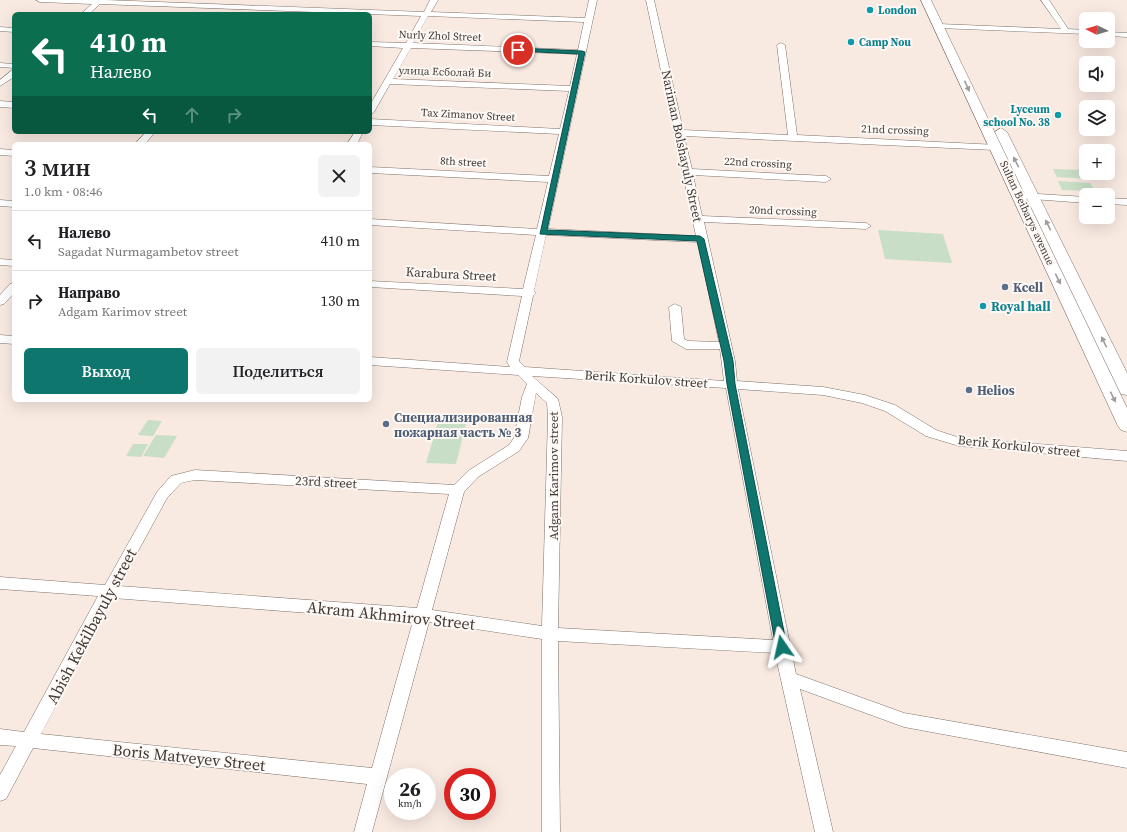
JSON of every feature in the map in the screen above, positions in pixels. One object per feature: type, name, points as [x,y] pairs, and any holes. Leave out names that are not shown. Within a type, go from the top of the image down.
[{"type":"main road","name":"Sultan Beibarys avenue","points":[[926,0],[943,26],[1026,196],[1123,373],[1127,390]]},
{"type":"main road","name":"Sultan Beibarys avenue","points":[[935,0],[943,26],[996,147],[1026,196],[1101,372],[1127,426]]},
{"type":"street","points":[[40,0],[100,1],[258,11],[314,12]]},
{"type":"street","points":[[258,11],[268,0]]},
{"type":"street","points":[[372,109],[434,0]]},
{"type":"street","name":"Adgam Karimov street","points":[[551,832],[550,634],[555,417],[552,402],[533,384],[514,362],[593,0]]},
{"type":"street","name":"Nariman Bolshayuly Street","points":[[650,0],[699,220],[700,239],[725,346],[788,678],[824,832]]},
{"type":"street","points":[[1045,0],[1066,31]]},
{"type":"street","points":[[87,12],[100,1]]},
{"type":"street","points":[[372,13],[589,20]]},
{"type":"street","points":[[943,26],[1079,32]]},
{"type":"street","points":[[0,29],[12,30]]},
{"type":"street","points":[[1115,34],[1127,35]]},
{"type":"street","name":"Nurly Zhol Street","points":[[372,44],[582,52]]},
{"type":"street","points":[[781,45],[793,138]]},
{"type":"street","points":[[0,65],[12,66]]},
{"type":"street","points":[[0,84],[12,75]]},
{"type":"street","name":"улица Есболай Би","points":[[388,81],[574,89]]},
{"type":"street","points":[[0,104],[12,105]]},
{"type":"street","name":"Tax Zimanov Street","points":[[372,122],[565,132]]},
{"type":"street","name":"21nd crossing","points":[[680,133],[996,147]]},
{"type":"street","points":[[142,142],[149,134]]},
{"type":"street","points":[[0,152],[12,152]]},
{"type":"street","name":"8th street","points":[[372,170],[554,179]]},
{"type":"street","name":"22nd crossing","points":[[688,172],[826,179]]},
{"type":"street","points":[[1026,196],[1079,200]]},
{"type":"street","points":[[1115,201],[1127,202]]},
{"type":"street","points":[[0,203],[12,204]]},
{"type":"street","name":"20nd crossing","points":[[699,220],[866,226]]},
{"type":"street","points":[[372,222],[700,239]]},
{"type":"street","points":[[0,262],[12,263]]},
{"type":"street","name":"Karabura Street","points":[[372,284],[530,293]]},
{"type":"street","points":[[0,302],[12,288]]},
{"type":"street","points":[[675,307],[678,341],[681,344],[686,346],[725,346]]},
{"type":"street","points":[[0,339],[12,340]]},
{"type":"street","name":"Berik Korkulov street","points":[[372,361],[823,391],[865,399],[890,408],[931,433],[959,442],[1127,456]]},
{"type":"street","points":[[1101,372],[1123,373]]},
{"type":"street","points":[[363,832],[421,615],[457,490],[473,474],[514,448],[521,438],[528,397],[533,384]]},
{"type":"street","name":"23rd street","points":[[196,475],[457,490]]},
{"type":"street","name":"Abish Kekilbayuly street","points":[[0,793],[109,591],[169,486],[176,479],[196,475]]},
{"type":"street","name":"Akram Akhmirov Street","points":[[0,582],[421,615],[550,634],[782,647]]},
{"type":"street","points":[[788,678],[904,720],[1127,760]]},
{"type":"street","name":"Boris Matveyev Street","points":[[0,737],[377,777]]},
{"type":"green space","points":[[1053,169],[1079,170],[1079,178],[1057,177]]},
{"type":"green space","points":[[1058,181],[1090,183],[1093,188],[1079,188],[1079,191],[1062,190]]},
{"type":"green space","points":[[878,230],[943,234],[952,263],[885,259]]},
{"type":"green space","points":[[148,420],[162,421],[153,436],[138,435]]},
{"type":"green space","points":[[438,422],[466,424],[456,464],[426,463]]},
{"type":"green space","points":[[156,435],[177,436],[164,458],[143,456]]},
{"type":"green space","points":[[133,444],[148,444],[141,457],[126,456]]},
{"type":"place","name":"London","points":[[870,10]]},
{"type":"place","name":"Camp Nou","points":[[851,42]]},
{"type":"place","name":"Lyceum school No. 38","points":[[1058,115]]},
{"type":"place","name":"Kcell","points":[[1005,287]]},
{"type":"place","name":"Royal hall","points":[[983,306]]},
{"type":"place","name":"Helios","points":[[969,390]]},
{"type":"place","name":"Специализированная пожарная часть № 3","points":[[386,424]]},
{"type":"route","points":[[518,50],[582,52],[543,232],[700,239],[729,361],[731,384],[782,647]]}]
